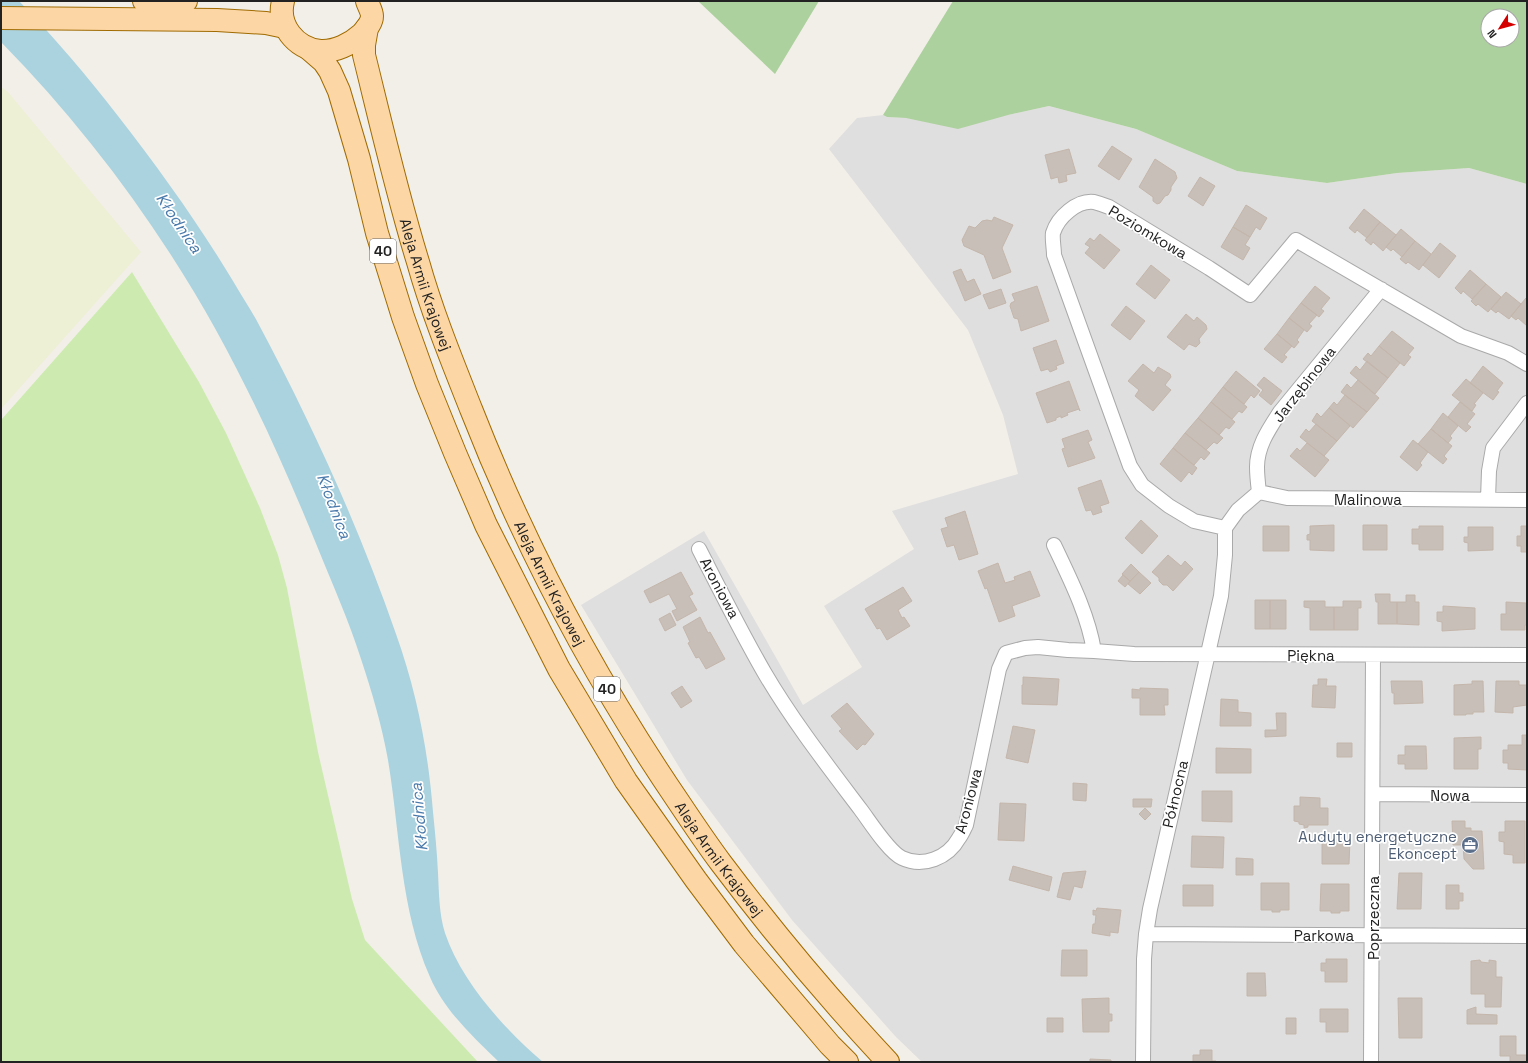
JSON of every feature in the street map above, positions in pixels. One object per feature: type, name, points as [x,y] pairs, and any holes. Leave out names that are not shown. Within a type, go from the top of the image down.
[{"type":"main road","points":[[144,1],[186,1]]},
{"type":"main road","points":[[283,1],[281,14],[285,27]]},
{"type":"main road","name":"40","points":[[285,27],[293,38],[309,48],[326,51],[339,48],[351,42],[368,28],[372,15],[367,1]]},
{"type":"main road","points":[[1,18],[115,18],[239,21],[273,24],[285,27]]},
{"type":"main road","name":"Aleja Armii Krajowej","points":[[368,28],[364,44],[364,55],[418,262],[457,374],[481,435],[512,507],[544,574],[620,712],[654,766],[719,861],[767,923],[854,1026],[888,1062]]},
{"type":"main road","name":"Aleja Armii Krajowej","points":[[309,48],[324,62],[339,90],[359,159],[377,233],[403,317],[427,384],[486,525],[559,668],[626,781],[696,880],[744,944],[830,1045],[847,1062]]},
{"type":"street","name":"Poziomkowa","points":[[1225,528],[1194,520],[1169,506],[1142,484],[1130,466],[1054,255],[1053,234],[1059,221],[1067,212],[1084,203],[1094,202],[1109,207],[1209,268],[1250,296],[1296,240],[1460,336],[1508,353],[1527,364]]},
{"type":"street","name":"Jarzębinowa","points":[[1259,492],[1257,466],[1261,446],[1268,430],[1280,412],[1381,289]]},
{"type":"street","points":[[1488,500],[1488,471],[1493,448],[1527,403]]},
{"type":"street","name":"Malinowa","points":[[1259,492],[1287,498],[1527,500]]},
{"type":"street","points":[[1225,528],[1238,510],[1259,492]]},
{"type":"street","name":"Północna","points":[[1143,1062],[1146,934],[1150,909],[1206,655],[1221,596],[1225,555],[1225,528]]},
{"type":"street","points":[[1054,544],[1092,633],[1094,651]]},
{"type":"street","name":"Aroniowa","points":[[699,549],[764,671],[786,707],[885,842],[900,857],[913,862],[924,862],[935,859],[950,850],[960,838],[966,824],[999,669],[1006,653],[1024,648],[1038,647],[1094,651]]},
{"type":"street","name":"Piękna","points":[[1094,651],[1134,654],[1206,655],[1527,656]]},
{"type":"street","name":"Poprzeczna","points":[[1371,1062],[1373,935],[1373,655]]},
{"type":"street","name":"Nowa","points":[[1373,794],[1527,795]]},
{"type":"street","name":"Parkowa","points":[[1146,934],[1527,936]]},
{"type":"shaded area","points":[[1049,106],[1136,129],[1237,171],[1327,183],[1397,173],[1469,168],[1527,184],[1527,1062],[922,1062],[896,1037],[792,920],[687,780],[581,605],[704,531],[803,705],[862,667],[824,606],[914,549],[892,511],[1018,474],[1003,415],[968,330],[829,149],[857,118],[883,115],[887,117],[906,118],[1008,115]]},
{"type":"green space","points":[[698,1],[819,1],[775,74]]},
{"type":"green space","points":[[953,1],[1527,1],[1527,184],[1469,168],[1397,173],[1327,183],[1237,171],[1136,129],[1049,106],[1008,115],[958,129],[906,118],[887,117],[883,115]]},
{"type":"green space","points":[[1,87],[8,92],[141,252],[1,409]]},
{"type":"green space","points":[[132,272],[199,382],[226,433],[260,508],[278,555],[287,588],[318,752],[352,899],[365,940],[478,1062],[1,1062],[1,420]]},
{"type":"water","name":"Kłodnica","points":[[1,1],[19,1],[70,57],[134,136],[220,259],[252,312],[278,360],[297,398],[350,515],[382,594],[410,678],[425,744],[436,842],[440,903],[445,933],[452,951],[462,969],[486,1004],[514,1035],[543,1062],[499,1062],[479,1043],[451,1012],[436,989],[420,951],[412,925],[402,870],[388,760],[373,696],[346,616],[285,471],[251,397],[232,360],[193,289],[171,255],[133,199],[92,144],[48,92],[1,42]]},
{"type":"building","points":[[1112,146],[1132,159],[1119,180],[1098,166]]},
{"type":"building","points":[[1069,149],[1076,173],[1066,175],[1067,181],[1059,183],[1058,177],[1051,179],[1045,155]]},
{"type":"building","points":[[1155,159],[1175,172],[1177,178],[1168,195],[1157,204],[1153,201],[1153,197],[1139,187]]},
{"type":"building","points":[[1200,177],[1215,186],[1203,206],[1188,196]]},
{"type":"building","points":[[1246,205],[1267,218],[1260,230],[1256,227],[1250,237],[1233,227]]},
{"type":"building","points":[[1364,209],[1380,222],[1367,238],[1357,230],[1355,233],[1349,228]]},
{"type":"building","points":[[994,217],[1013,225],[1002,248],[1011,272],[993,279],[984,255],[964,246],[962,240],[969,226],[975,228],[982,221],[992,221]]},
{"type":"building","points":[[1380,222],[1396,235],[1383,251],[1373,242],[1371,245],[1365,240]]},
{"type":"building","points":[[1233,227],[1250,237],[1245,245],[1250,248],[1243,260],[1221,247]]},
{"type":"building","points":[[1401,229],[1415,241],[1402,257],[1393,249],[1391,251],[1386,247]]},
{"type":"building","points":[[1100,234],[1120,250],[1104,269],[1085,253],[1090,247],[1085,244],[1090,238],[1094,241]]},
{"type":"building","points":[[1415,241],[1431,254],[1419,270],[1408,262],[1406,264],[1400,259]]},
{"type":"building","points":[[1440,243],[1456,256],[1439,278],[1423,265]]},
{"type":"building","points":[[1151,265],[1170,280],[1155,299],[1136,284]]},
{"type":"building","points":[[961,269],[967,282],[974,279],[981,294],[965,301],[953,272]]},
{"type":"building","points":[[1470,270],[1486,284],[1472,299],[1463,291],[1461,294],[1455,288]]},
{"type":"building","points":[[1486,284],[1501,297],[1488,312],[1478,304],[1476,306],[1471,301]]},
{"type":"building","points":[[1037,286],[1049,321],[1021,331],[1018,319],[1014,318],[1010,306],[1011,303],[1015,301],[1012,294]]},
{"type":"building","points":[[1315,286],[1330,298],[1321,309],[1324,311],[1319,317],[1301,303]]},
{"type":"building","points":[[1001,289],[1006,303],[989,309],[983,295]]},
{"type":"building","points":[[1506,292],[1521,304],[1509,319],[1498,311],[1496,313],[1491,309]]},
{"type":"building","points":[[1526,298],[1527,326],[1518,318],[1516,320],[1511,316]]},
{"type":"building","points":[[1301,303],[1317,315],[1309,324],[1312,326],[1307,332],[1289,318]]},
{"type":"building","points":[[1126,306],[1145,321],[1130,340],[1111,325]]},
{"type":"building","points":[[1186,314],[1194,321],[1197,317],[1206,325],[1207,329],[1199,339],[1200,343],[1196,347],[1189,344],[1184,350],[1167,337]]},
{"type":"building","points":[[1289,318],[1304,330],[1297,340],[1299,342],[1294,348],[1277,334]]},
{"type":"building","points":[[1392,331],[1414,348],[1408,355],[1411,357],[1404,366],[1379,346]]},
{"type":"building","points":[[1277,334],[1292,346],[1284,355],[1287,357],[1282,363],[1264,349]]},
{"type":"building","points":[[1056,340],[1064,363],[1056,366],[1057,369],[1050,372],[1048,369],[1041,371],[1033,348]]},
{"type":"building","points":[[1379,346],[1400,363],[1388,378],[1363,359],[1368,353],[1371,356]]},
{"type":"building","points":[[1367,361],[1388,378],[1375,394],[1350,373],[1356,366],[1360,370]]},
{"type":"building","points":[[1143,364],[1154,373],[1158,367],[1170,374],[1171,377],[1165,385],[1171,390],[1153,411],[1135,396],[1139,390],[1128,381]]},
{"type":"building","points":[[1483,366],[1503,383],[1493,400],[1470,383]]},
{"type":"building","points":[[1236,371],[1260,391],[1254,398],[1251,395],[1244,404],[1223,387]]},
{"type":"building","points":[[1264,377],[1282,391],[1271,405],[1259,395],[1263,390],[1257,385]]},
{"type":"building","points":[[1466,379],[1483,393],[1474,404],[1476,405],[1472,411],[1452,395]]},
{"type":"building","points":[[1358,380],[1379,398],[1367,412],[1341,392],[1347,384],[1351,388]]},
{"type":"building","points":[[1069,381],[1080,411],[1079,409],[1067,413],[1068,415],[1061,418],[1061,416],[1056,418],[1056,420],[1047,423],[1036,393]]},
{"type":"building","points":[[1223,387],[1247,407],[1242,413],[1239,411],[1232,419],[1211,402]]},
{"type":"building","points":[[1345,395],[1367,412],[1353,428],[1329,408],[1334,402],[1337,405]]},
{"type":"building","points":[[1211,402],[1235,422],[1229,429],[1226,427],[1219,435],[1198,418]]},
{"type":"building","points":[[1460,402],[1475,414],[1467,424],[1471,427],[1466,432],[1448,417]]},
{"type":"building","points":[[1329,408],[1350,426],[1337,441],[1312,421],[1317,413],[1321,417]]},
{"type":"building","points":[[1443,413],[1458,426],[1450,436],[1452,438],[1448,443],[1431,429]]},
{"type":"building","points":[[1198,418],[1223,438],[1217,444],[1214,442],[1206,450],[1185,433]]},
{"type":"building","points":[[1316,424],[1337,441],[1324,456],[1300,437],[1306,429],[1309,432]]},
{"type":"building","points":[[1431,429],[1452,446],[1444,456],[1447,459],[1443,464],[1418,444]]},
{"type":"building","points":[[1088,430],[1092,440],[1088,442],[1095,458],[1068,467],[1062,449],[1065,448],[1062,439]]},
{"type":"building","points":[[1185,433],[1210,453],[1204,460],[1201,457],[1194,465],[1173,448]]},
{"type":"building","points":[[1413,440],[1428,452],[1420,463],[1422,465],[1417,471],[1400,457]]},
{"type":"building","points":[[1307,443],[1329,460],[1315,477],[1290,456],[1297,448],[1300,451]]},
{"type":"building","points":[[1173,448],[1197,468],[1192,475],[1189,472],[1181,482],[1160,464]]},
{"type":"building","points":[[1101,480],[1109,503],[1100,506],[1102,512],[1093,515],[1091,510],[1086,511],[1078,488]]},
{"type":"building","points":[[965,511],[978,554],[959,560],[954,545],[947,547],[941,529],[948,527],[945,518]]},
{"type":"building","points":[[1141,520],[1158,536],[1142,554],[1125,538]]},
{"type":"building","points":[[1334,525],[1334,551],[1310,550],[1310,540],[1307,540],[1307,535],[1310,534],[1310,526]]},
{"type":"building","points":[[1363,525],[1387,525],[1387,550],[1363,550]]},
{"type":"building","points":[[1263,526],[1289,526],[1289,551],[1263,551]]},
{"type":"building","points":[[1419,526],[1443,526],[1443,550],[1419,550],[1419,544],[1412,544],[1412,529],[1419,529]]},
{"type":"building","points":[[1521,526],[1527,526],[1527,552],[1521,552],[1521,546],[1517,546],[1517,536],[1521,536]]},
{"type":"building","points":[[1468,527],[1493,527],[1493,550],[1468,551],[1468,543],[1464,542],[1464,537],[1468,537]]},
{"type":"building","points":[[1168,555],[1181,566],[1185,561],[1193,569],[1173,591],[1167,585],[1163,585],[1159,581],[1159,578],[1152,572]]},
{"type":"building","points":[[998,563],[1005,583],[1015,580],[1014,577],[1030,571],[1040,596],[1012,606],[1015,616],[999,622],[987,588],[985,589],[978,571]]},
{"type":"building","points":[[1131,564],[1139,572],[1130,581],[1122,574]]},
{"type":"building","points":[[681,572],[693,594],[689,596],[697,610],[677,621],[672,611],[677,609],[669,594],[650,603],[644,591]]},
{"type":"building","points":[[1139,572],[1151,583],[1140,594],[1128,584]]},
{"type":"building","points":[[1123,575],[1130,581],[1125,587],[1118,581]]},
{"type":"building","points":[[903,587],[912,601],[898,610],[902,618],[904,617],[910,626],[887,640],[880,628],[877,629],[865,609]]},
{"type":"building","points":[[1375,594],[1390,594],[1390,602],[1397,602],[1397,624],[1378,624],[1378,602],[1376,602]]},
{"type":"building","points":[[1406,595],[1415,595],[1415,602],[1419,602],[1419,625],[1397,624],[1397,602],[1406,602]]},
{"type":"building","points":[[1255,600],[1270,600],[1270,629],[1255,629]]},
{"type":"building","points":[[1270,600],[1286,600],[1286,629],[1270,629]]},
{"type":"building","points":[[1304,601],[1325,601],[1325,607],[1334,607],[1334,630],[1310,630],[1310,608],[1304,607]]},
{"type":"building","points":[[1343,601],[1361,601],[1361,608],[1358,608],[1358,630],[1334,630],[1334,607],[1343,607]]},
{"type":"building","points":[[1506,602],[1526,603],[1527,625],[1525,625],[1525,630],[1501,630],[1501,614],[1506,614]]},
{"type":"building","points":[[1443,606],[1475,608],[1475,629],[1442,631],[1442,622],[1437,621],[1437,612],[1443,612]]},
{"type":"building","points":[[670,613],[676,625],[665,631],[659,619]]},
{"type":"building","points":[[700,617],[708,633],[710,632],[725,659],[706,669],[699,657],[696,658],[688,643],[690,642],[683,627]]},
{"type":"building","points":[[1023,677],[1059,679],[1057,705],[1022,704]]},
{"type":"building","points":[[1318,679],[1327,679],[1326,686],[1336,686],[1335,708],[1312,707],[1313,685],[1318,685]]},
{"type":"building","points":[[1391,681],[1422,681],[1423,703],[1394,704],[1394,693],[1392,693]]},
{"type":"building","points":[[1472,681],[1483,681],[1484,712],[1454,715],[1454,685],[1472,684]]},
{"type":"building","points":[[1496,681],[1519,681],[1519,685],[1527,685],[1527,705],[1513,707],[1513,713],[1495,712]]},
{"type":"building","points":[[682,686],[692,701],[681,708],[671,693]]},
{"type":"building","points":[[1140,688],[1168,689],[1168,705],[1164,705],[1165,715],[1140,715],[1140,698],[1132,698],[1132,689],[1140,690]]},
{"type":"building","points":[[1221,699],[1238,700],[1238,712],[1251,713],[1251,726],[1220,726]]},
{"type":"building","points":[[847,703],[874,734],[865,745],[863,744],[857,750],[839,731],[842,729],[831,716]]},
{"type":"building","points":[[1276,713],[1286,713],[1286,736],[1265,737],[1265,730],[1277,730]]},
{"type":"building","points":[[1013,726],[1035,730],[1028,763],[1006,758]]},
{"type":"building","points":[[1522,735],[1527,735],[1527,770],[1508,769],[1508,763],[1503,763],[1503,750],[1508,750],[1508,745],[1522,745]]},
{"type":"building","points":[[1481,737],[1481,749],[1478,749],[1478,769],[1454,769],[1454,738]]},
{"type":"building","points":[[1337,743],[1352,743],[1352,757],[1337,757]]},
{"type":"building","points":[[1405,746],[1426,746],[1427,769],[1405,769],[1405,764],[1398,764],[1398,755],[1405,755]]},
{"type":"building","points":[[1216,748],[1251,749],[1251,773],[1216,773]]},
{"type":"building","points":[[1073,783],[1087,784],[1086,801],[1073,800]]},
{"type":"building","points":[[1202,791],[1232,791],[1232,822],[1202,821]]},
{"type":"building","points":[[1300,797],[1320,798],[1320,808],[1328,808],[1328,825],[1308,825],[1308,827],[1304,828],[1304,825],[1294,821],[1294,806],[1300,806]]},
{"type":"building","points":[[1133,799],[1152,799],[1151,807],[1133,807]]},
{"type":"building","points":[[1000,803],[1026,804],[1024,841],[998,840]]},
{"type":"building","points":[[1145,808],[1151,814],[1145,820],[1139,814]]},
{"type":"building","name":"Audyty energetyczne Ekoncept","points":[[1452,821],[1465,821],[1465,828],[1471,828],[1471,831],[1482,831],[1484,869],[1473,869],[1464,859],[1463,845],[1453,845]]},
{"type":"building","points":[[1505,821],[1525,821],[1525,863],[1513,863],[1513,855],[1504,854],[1504,842],[1499,841],[1499,832],[1505,832]]},
{"type":"building","points":[[1192,836],[1224,837],[1223,868],[1191,867]]},
{"type":"building","points":[[1322,840],[1350,840],[1349,864],[1322,864]]},
{"type":"building","points":[[1236,858],[1253,859],[1253,875],[1236,875]]},
{"type":"building","points":[[1013,866],[1052,877],[1049,891],[1009,880]]},
{"type":"building","points":[[1086,871],[1082,888],[1074,886],[1070,900],[1057,897],[1063,873]]},
{"type":"building","points":[[1399,873],[1422,873],[1421,909],[1397,909]]},
{"type":"building","points":[[1261,883],[1289,883],[1289,910],[1272,912],[1272,910],[1261,910]]},
{"type":"building","points":[[1321,884],[1349,884],[1349,911],[1331,913],[1331,911],[1320,911]]},
{"type":"building","points":[[1183,885],[1213,885],[1213,906],[1183,906]]},
{"type":"building","points":[[1446,885],[1459,885],[1459,893],[1463,893],[1463,901],[1459,901],[1459,909],[1446,909]]},
{"type":"building","points":[[1097,908],[1121,910],[1118,933],[1110,932],[1110,936],[1092,933],[1096,915],[1093,915],[1093,910],[1096,911]]},
{"type":"building","points":[[1062,950],[1087,950],[1087,976],[1061,976]]},
{"type":"building","points":[[1326,959],[1347,959],[1347,982],[1325,982],[1325,971],[1321,971],[1321,963],[1326,963]]},
{"type":"building","points":[[1480,960],[1481,962],[1489,963],[1489,960],[1496,961],[1496,977],[1502,977],[1501,1007],[1485,1007],[1485,994],[1471,994],[1471,961]]},
{"type":"building","points":[[1247,973],[1265,973],[1266,996],[1247,996]]},
{"type":"building","points":[[1109,998],[1109,1014],[1112,1014],[1112,1021],[1109,1021],[1109,1032],[1083,1032],[1082,999]]},
{"type":"building","points":[[1398,998],[1422,998],[1422,1038],[1399,1038]]},
{"type":"building","points":[[1476,1007],[1476,1014],[1497,1015],[1497,1024],[1467,1024],[1467,1010]]},
{"type":"building","points":[[1320,1009],[1348,1009],[1348,1032],[1326,1032],[1326,1022],[1320,1022]]},
{"type":"building","points":[[1047,1018],[1063,1018],[1063,1032],[1047,1032]]},
{"type":"building","points":[[1286,1018],[1296,1018],[1296,1034],[1286,1034]]},
{"type":"building","points":[[1500,1036],[1516,1036],[1516,1055],[1527,1055],[1527,1062],[1510,1062],[1510,1056],[1500,1056]]},
{"type":"building","points":[[1200,1050],[1212,1050],[1212,1061],[1216,1062],[1193,1062],[1193,1055],[1200,1055]]},
{"type":"building","points":[[1090,1059],[1111,1060],[1111,1062],[1090,1062]]},
{"type":"place","name":"Audyty energetyczne Ekoncept","points":[[1470,845]]}]
